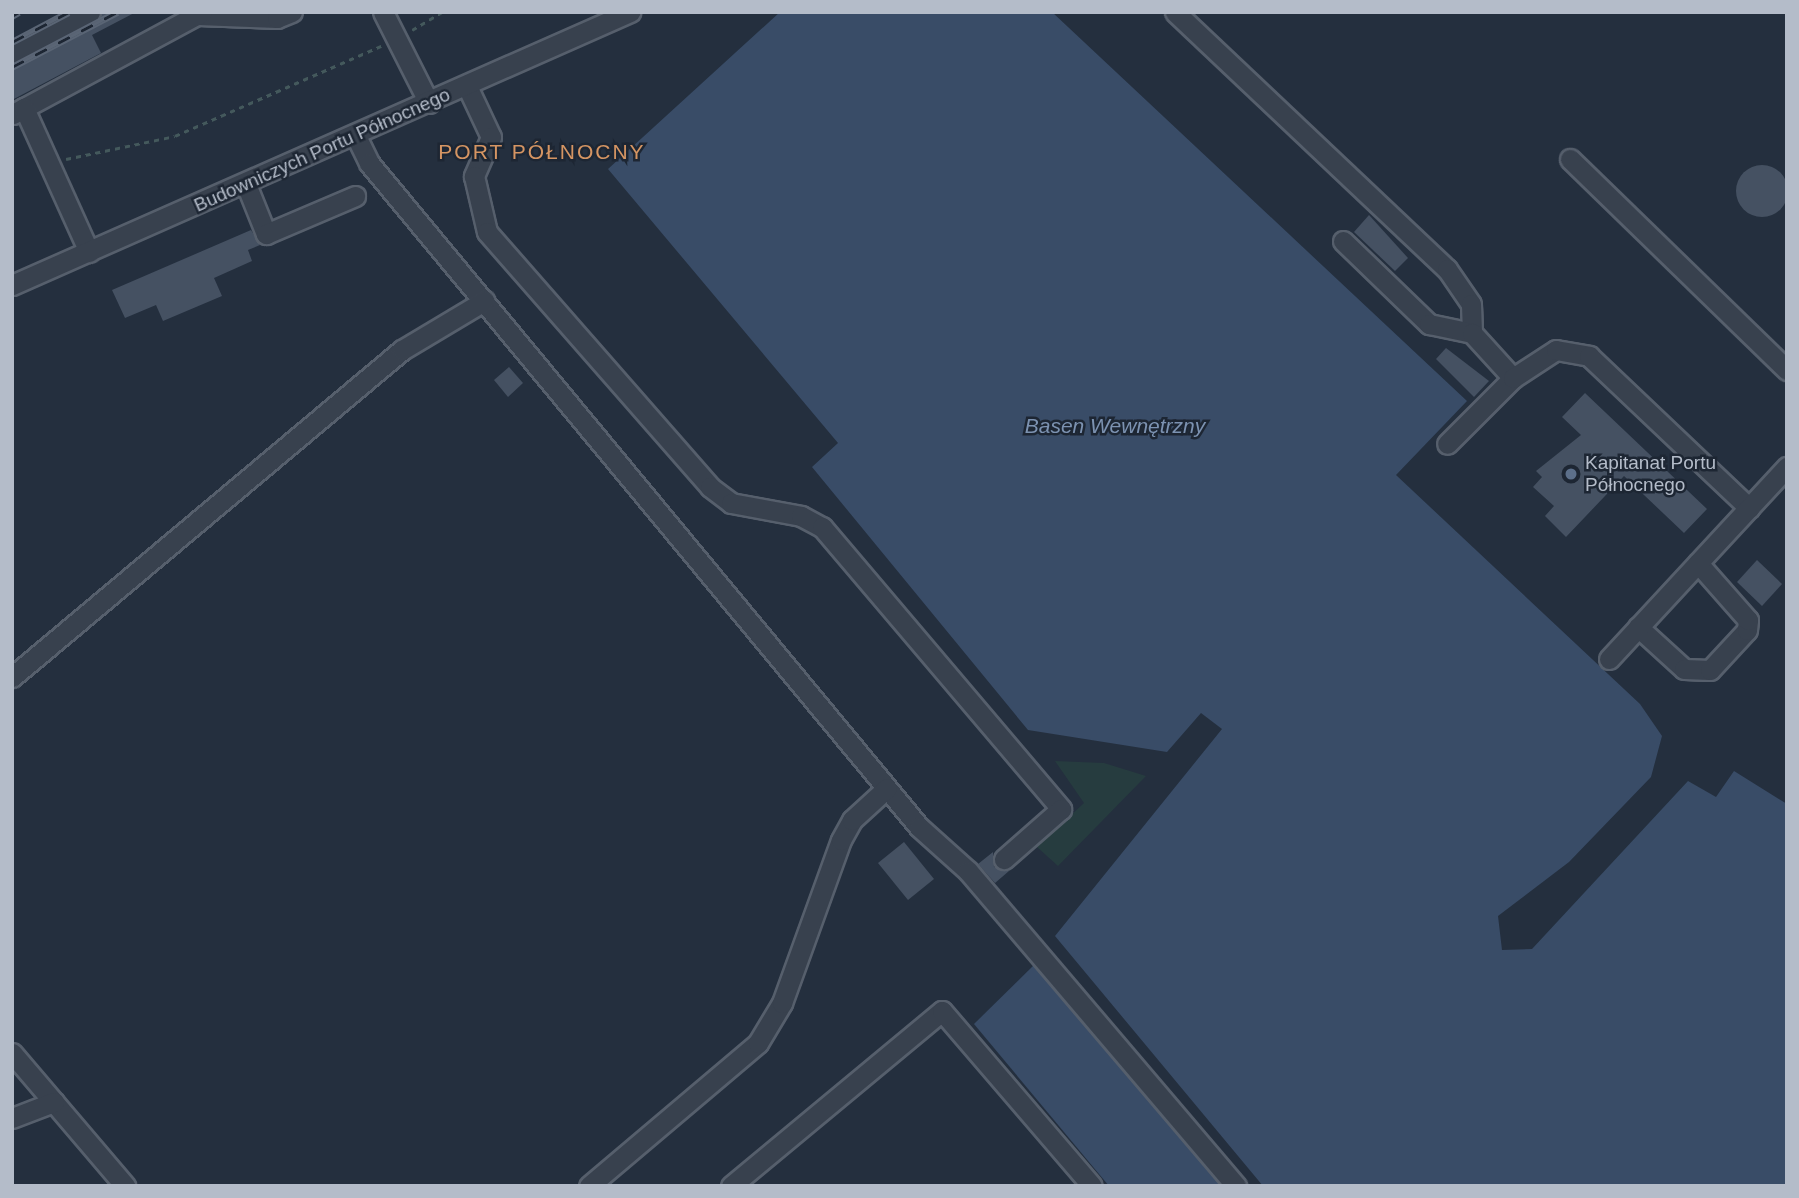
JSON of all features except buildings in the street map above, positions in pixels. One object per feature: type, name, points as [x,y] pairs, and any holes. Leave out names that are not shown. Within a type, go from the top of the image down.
[{"type":"street","points":[[12,53],[90,12]]},
{"type":"street","points":[[89,252],[50,166],[18,111],[200,14],[277,19],[292,12]]},
{"type":"street","points":[[383,12],[429,103]]},
{"type":"street","name":"Budowniczych Portu Północnego","points":[[12,285],[356,136],[630,12]]},
{"type":"street","points":[[1175,12],[1447,269],[1471,304],[1472,333]]},
{"type":"street","points":[[467,86],[491,137],[474,176],[487,232],[552,311],[599,353],[710,487],[731,503],[802,516],[822,527],[1061,809],[1004,859]]},
{"type":"street","points":[[356,136],[369,163],[887,788],[968,871],[1236,1186]]},
{"type":"street","points":[[1570,159],[1787,370]]},
{"type":"street","points":[[246,184],[266,234],[355,196]]},
{"type":"street","points":[[1343,241],[1429,324],[1472,333],[1513,378]]},
{"type":"street","points":[[12,677],[402,350],[484,301]]},
{"type":"street","points":[[1447,444],[1513,378],[1556,350],[1589,356],[1749,508]]},
{"type":"street","points":[[1609,659],[1787,467]]},
{"type":"street","points":[[1638,627],[1685,669],[1710,670],[1747,630],[1748,620],[1698,563]]},
{"type":"street","points":[[589,1186],[758,1043],[782,1003],[846,830],[887,788]]},
{"type":"street","points":[[731,1186],[942,1011],[1092,1186]]},
{"type":"street","points":[[12,1053],[125,1186]]},
{"type":"street","points":[[12,1118],[54,1102]]},
{"type":"path","points":[[50,166],[175,136],[397,39],[442,12]]},
{"type":"green space","points":[[1055,761],[1104,763],[1146,776],[1058,866],[1037,847],[1084,803]]},
{"type":"water","name":"Basen Wewnętrzny","points":[[780,12],[1052,12],[1467,401],[1396,475],[1640,704],[1662,736],[1651,777],[1569,862],[1498,916],[1502,950],[1532,949],[1688,781],[1716,797],[1734,771],[1787,804],[1787,1186],[1263,1186],[1055,936],[1222,729],[1201,713],[1167,752],[1028,730],[812,467],[838,443],[608,169]]},
{"type":"water","points":[[1036,963],[1223,1186],[1109,1186],[974,1024]]},
{"type":"railway","points":[[12,16],[19,12]]},
{"type":"railway","points":[[12,42],[69,12]]},
{"type":"railway","points":[[12,67],[117,12]]},
{"type":"place","name":"Kapitanat Portu Północnego","points":[[1571,474]]},
{"type":"district","name":"PORT PÓŁNOCNY","points":[[542,152]]}]
